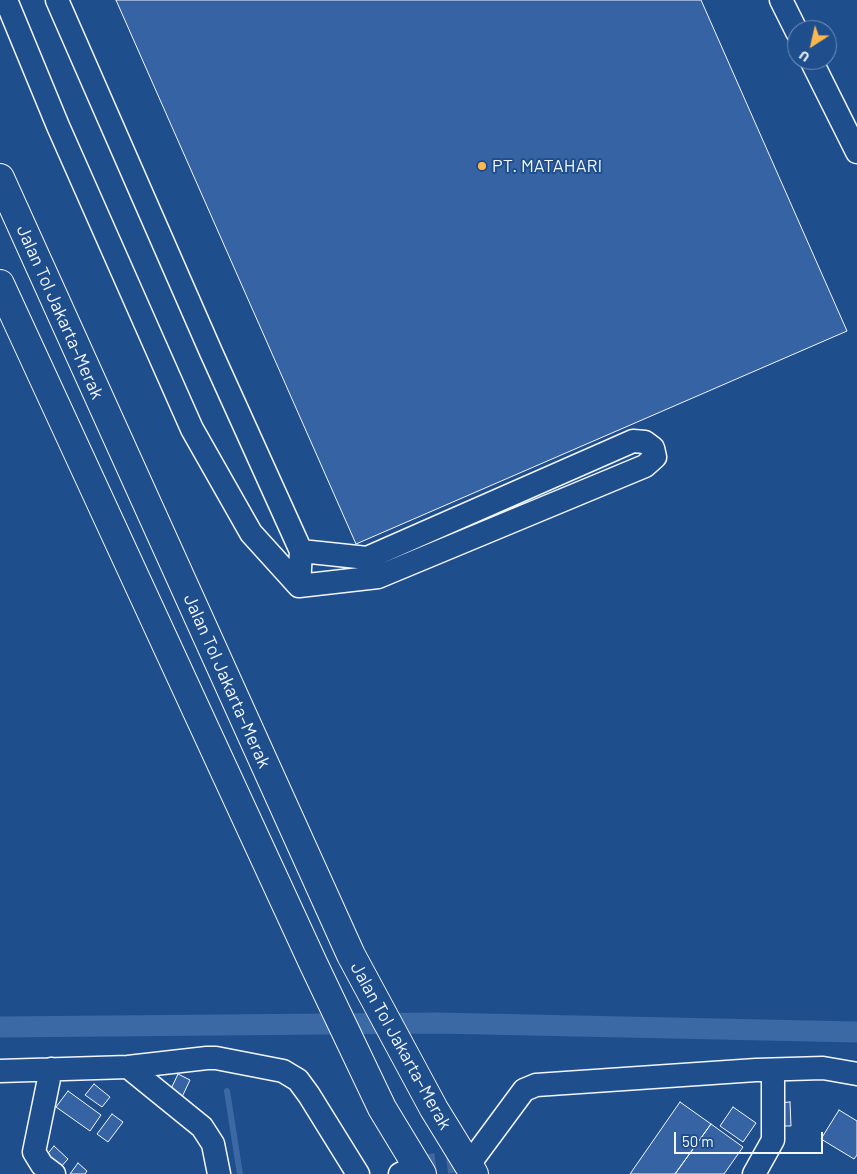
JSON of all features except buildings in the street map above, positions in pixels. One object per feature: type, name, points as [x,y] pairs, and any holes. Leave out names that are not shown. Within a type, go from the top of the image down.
[{"type":"highway","name":"Jalan Tol Jakarta–Merak","points":[[0,178],[351,955],[434,1109],[474,1166]]},
{"type":"highway","points":[[0,284],[313,963],[412,1172]]},
{"type":"street","points":[[6,0],[58,126],[192,429],[251,533],[299,586]]},
{"type":"street","points":[[58,0],[300,552],[299,586]]},
{"type":"street","points":[[781,0],[791,20]]},
{"type":"street","points":[[816,70],[857,152]]},
{"type":"street","points":[[299,586],[378,577],[645,466],[654,457],[653,448],[645,442],[633,441],[368,558],[300,552]]},
{"type":"street","points":[[0,1071],[128,1067],[207,1058],[283,1070],[298,1080],[309,1094],[358,1174]]},
{"type":"street","points":[[128,1067],[202,1127],[213,1144],[219,1174]]},
{"type":"street","points":[[474,1166],[524,1090],[536,1085],[823,1068],[857,1074]]},
{"type":"street","points":[[51,1070],[34,1152],[42,1165],[54,1174]]},
{"type":"street","points":[[754,1174],[773,1140],[773,1070]]},
{"type":"waterway","points":[[0,1027],[437,1023],[857,1032]]},
{"type":"waterway","points":[[227,1091],[240,1174]]},
{"type":"tunnel","points":[[414,1167],[473,1159]]},
{"type":"place","name":"PT. MATAHARI","points":[[482,166]]}]
